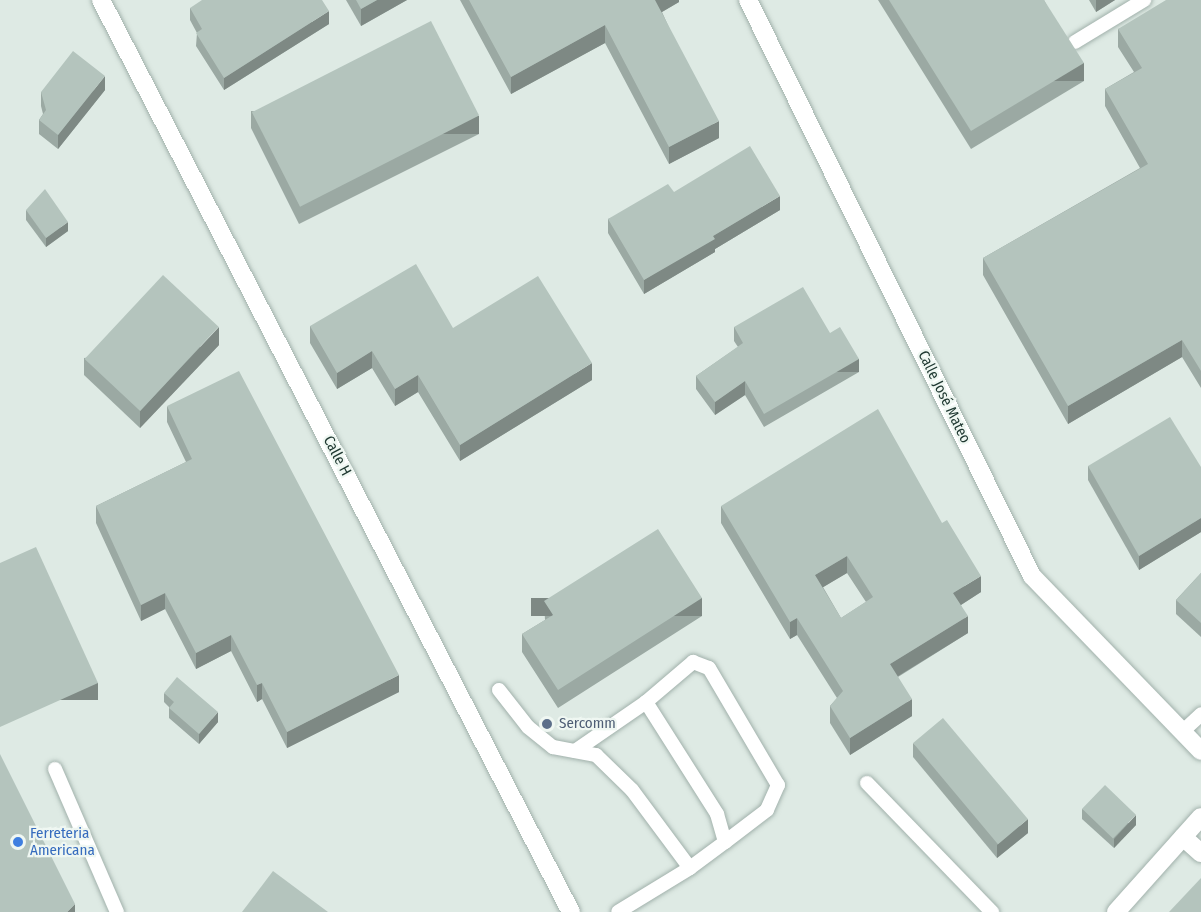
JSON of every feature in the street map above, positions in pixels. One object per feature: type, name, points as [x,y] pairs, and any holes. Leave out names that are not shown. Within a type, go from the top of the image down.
[{"type":"street","name":"Calle H","points":[[101,0],[572,912]]},
{"type":"street","name":"Calle José Mateo","points":[[748,0],[1032,576],[1201,751]]},
{"type":"street","points":[[1116,912],[1201,817]]},
{"type":"street","points":[[1183,837],[1201,854]]},
{"type":"lane","points":[[1075,42],[1144,0]]},
{"type":"lane","points":[[575,751],[646,702],[693,662],[709,668],[778,785],[767,810],[690,868],[618,912]]},
{"type":"lane","points":[[499,690],[528,727],[553,747],[596,755],[632,790],[690,868]]},
{"type":"lane","points":[[646,702],[717,814],[725,842]]},
{"type":"lane","points":[[1182,732],[1201,714]]},
{"type":"lane","points":[[55,769],[117,912]]},
{"type":"lane","points":[[867,783],[992,912]]},
{"type":"building","points":[[202,0],[322,0],[329,11],[224,78],[196,33],[202,29],[190,8]]},
{"type":"building","points":[[356,0],[377,0],[361,9]]},
{"type":"building","points":[[469,0],[655,0],[719,121],[669,147],[605,25],[511,77]]},
{"type":"building","points":[[889,0],[1044,0],[1084,63],[971,131]]},
{"type":"building","points":[[1166,0],[1201,0],[1201,371],[1182,340],[1068,406],[983,258],[1148,164],[1105,89],[1142,68],[1118,29]]},
{"type":"building","points":[[431,21],[479,115],[300,207],[252,112]]},
{"type":"building","points":[[73,51],[105,76],[58,135],[39,120],[46,110],[41,92]]},
{"type":"building","points":[[750,146],[780,196],[713,236],[715,239],[644,280],[608,219],[668,184],[674,192]]},
{"type":"building","points":[[45,189],[68,222],[46,238],[26,210]]},
{"type":"building","points":[[416,264],[453,328],[538,276],[592,363],[460,445],[418,375],[395,389],[372,351],[337,373],[310,326]]},
{"type":"building","points":[[163,275],[219,327],[140,411],[85,359]]},
{"type":"building","points":[[803,287],[830,333],[840,327],[859,359],[764,414],[745,381],[715,402],[696,376],[743,343],[734,327]]},
{"type":"building","points":[[239,371],[399,675],[287,732],[262,683],[257,685],[231,635],[196,653],[165,593],[141,605],[96,506],[192,459],[167,406]]},
{"type":"building","points":[[878,409],[942,523],[947,520],[981,576],[953,593],[968,616],[890,664],[912,699],[850,738],[830,706],[843,691],[797,618],[790,622],[721,506]],"holes":[[[847,556],[873,597],[841,618],[815,575]]]},
{"type":"building","points":[[1170,417],[1201,467],[1201,518],[1139,556],[1088,466]]},
{"type":"building","points":[[658,529],[702,598],[558,690],[522,634],[553,615],[544,601]]},
{"type":"building","points":[[36,547],[98,683],[0,727],[0,563]]},
{"type":"building","points":[[1201,573],[1201,623],[1176,600]]},
{"type":"building","points":[[177,677],[218,712],[199,734],[169,708],[174,702],[164,693]]},
{"type":"building","points":[[943,718],[1028,819],[998,844],[913,743]]},
{"type":"building","name":"Ferreteria Americana","points":[[0,754],[75,904],[67,912],[0,912]]},
{"type":"building","points":[[1105,785],[1136,815],[1113,839],[1082,809]]},
{"type":"building","points":[[273,871],[328,912],[242,912]]},
{"type":"building","points":[[1201,878],[1201,912],[1169,912]]},
{"type":"place","name":"Sercomm","points":[[547,724]]},
{"type":"place","name":"Ferreteria Americana","points":[[18,842]]}]
